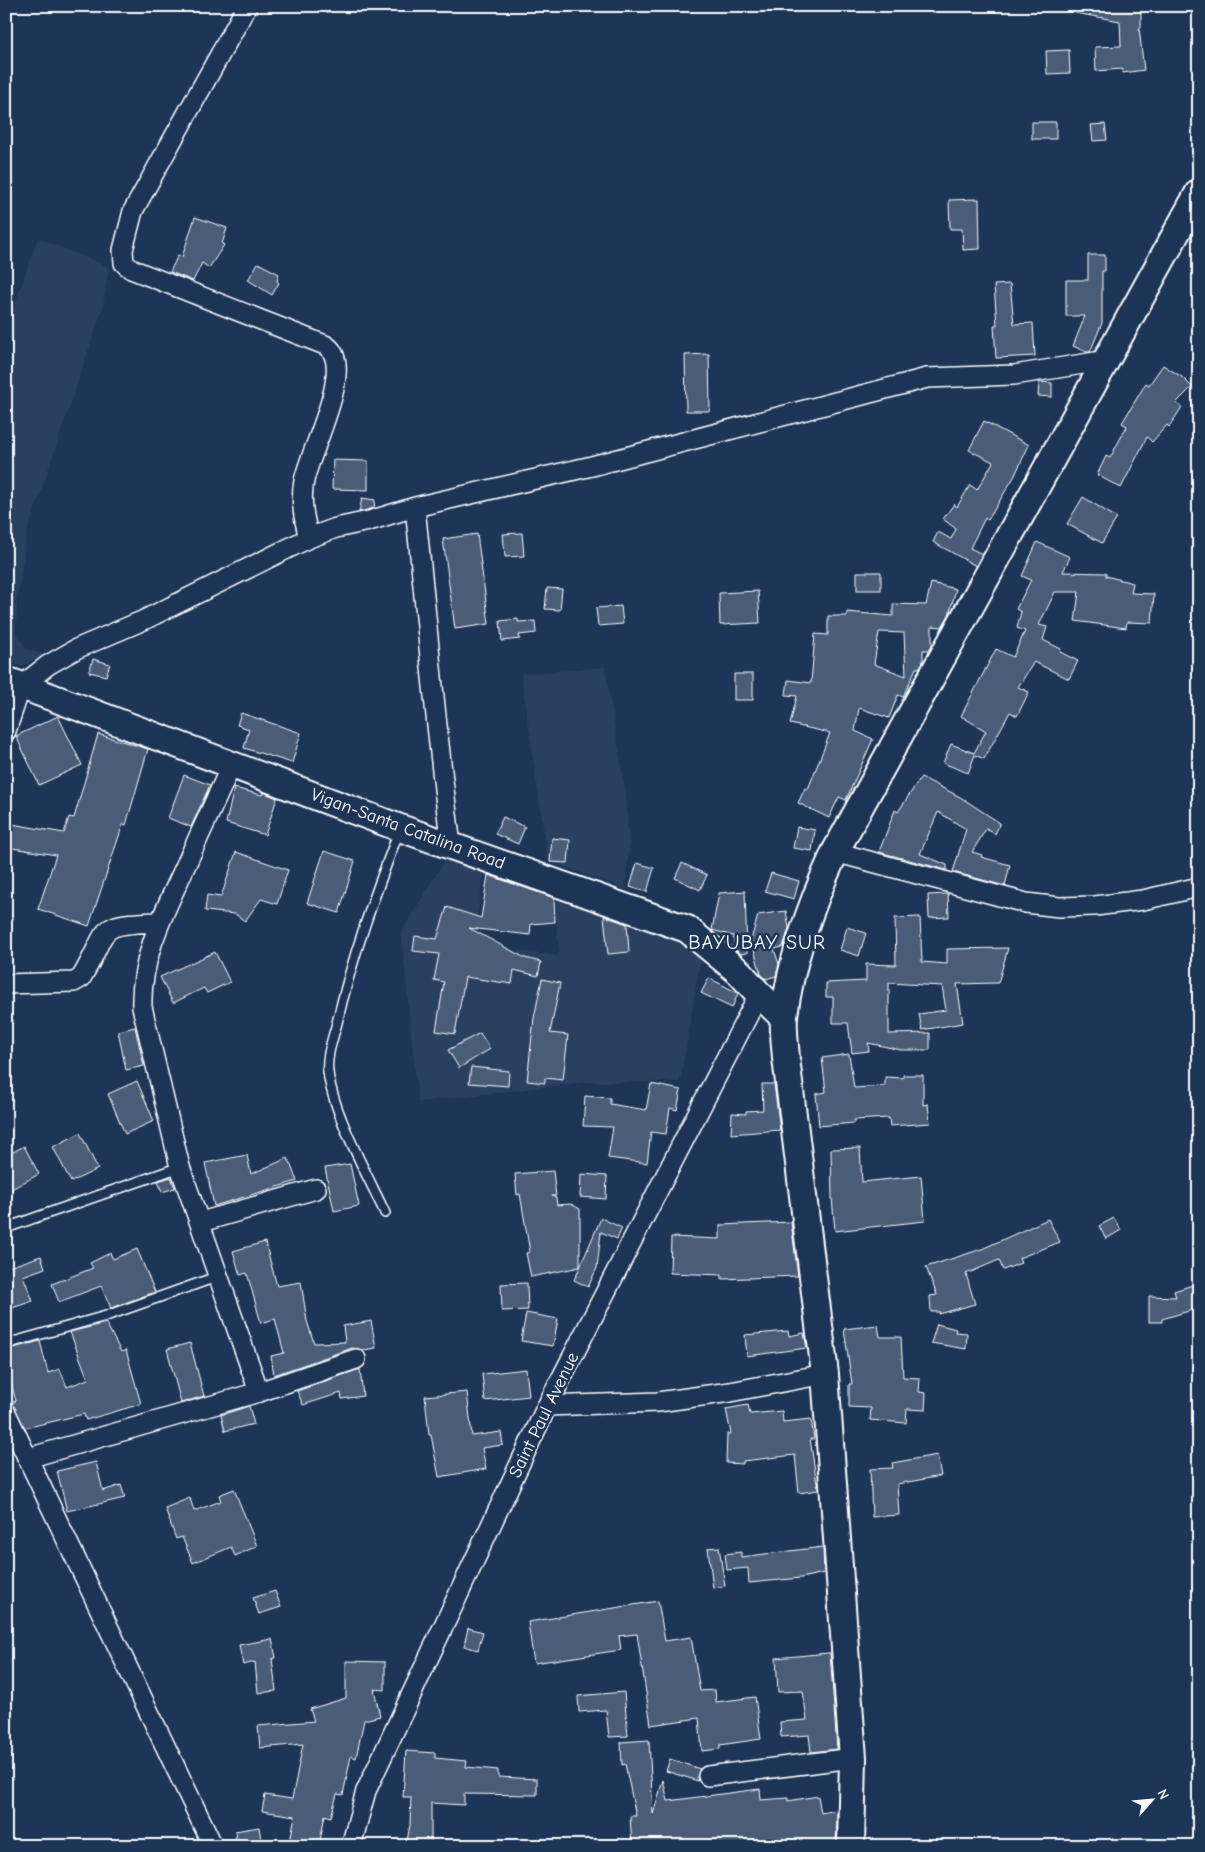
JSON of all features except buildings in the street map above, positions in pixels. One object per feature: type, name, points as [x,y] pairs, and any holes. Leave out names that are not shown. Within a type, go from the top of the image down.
[{"type":"main road","points":[[851,1846],[853,1758],[824,1374],[786,1058],[784,1018],[796,958],[813,900],[835,852],[1199,192]]},
{"type":"main road","name":"Vigan-Santa Catalina Road","points":[[14,683],[400,828],[687,929],[739,972],[784,1018]]},
{"type":"street","points":[[247,6],[133,211],[123,250],[124,263],[131,269],[325,345],[332,351],[338,367],[334,391],[304,481],[303,517],[309,538]]},
{"type":"street","points":[[6,731],[14,683],[76,649],[144,620],[309,538],[336,528],[414,507],[592,466],[927,378],[1014,375],[1108,360]]},
{"type":"street","points":[[414,507],[430,642],[436,737],[450,845]]},
{"type":"street","points":[[232,764],[160,922],[146,961],[141,990],[142,1007],[180,1167],[220,1276],[259,1392]]},
{"type":"street","points":[[835,852],[1026,903],[1058,907],[1095,906],[1143,900],[1199,887]]},
{"type":"street","points":[[6,984],[74,982],[81,978],[105,931],[122,923],[160,922]]},
{"type":"street","name":"Saint Paul Avenue","points":[[351,1846],[366,1791],[547,1406],[759,994]]},
{"type":"street","points":[[201,1222],[316,1189]]},
{"type":"street","points":[[28,1458],[259,1392],[356,1359]]},
{"type":"street","points":[[547,1406],[658,1402],[824,1374]]},
{"type":"street","points":[[6,1413],[213,1846]]},
{"type":"street","points":[[708,1776],[853,1758]]},
{"type":"lane","points":[[385,1213],[342,1119],[331,1090],[328,1069],[341,1003],[368,911],[400,828]]},
{"type":"lane","points":[[6,1228],[180,1167]]},
{"type":"lane","points":[[6,1344],[106,1316],[220,1276]]},
{"type":"shaded area","points":[[38,238],[109,267],[103,307],[27,533],[17,602],[16,632],[26,649],[44,655],[22,666],[6,661],[6,321],[9,321]]},
{"type":"shaded area","points":[[605,667],[626,793],[629,849],[625,889],[548,861],[521,674]]},
{"type":"shaded area","points":[[450,852],[486,862],[472,944],[559,956],[554,887],[652,922],[702,951],[680,1082],[586,1082],[418,1102],[401,932]]},
{"type":"district","name":"BAYUBAY SUR","points":[[757,942]]}]
